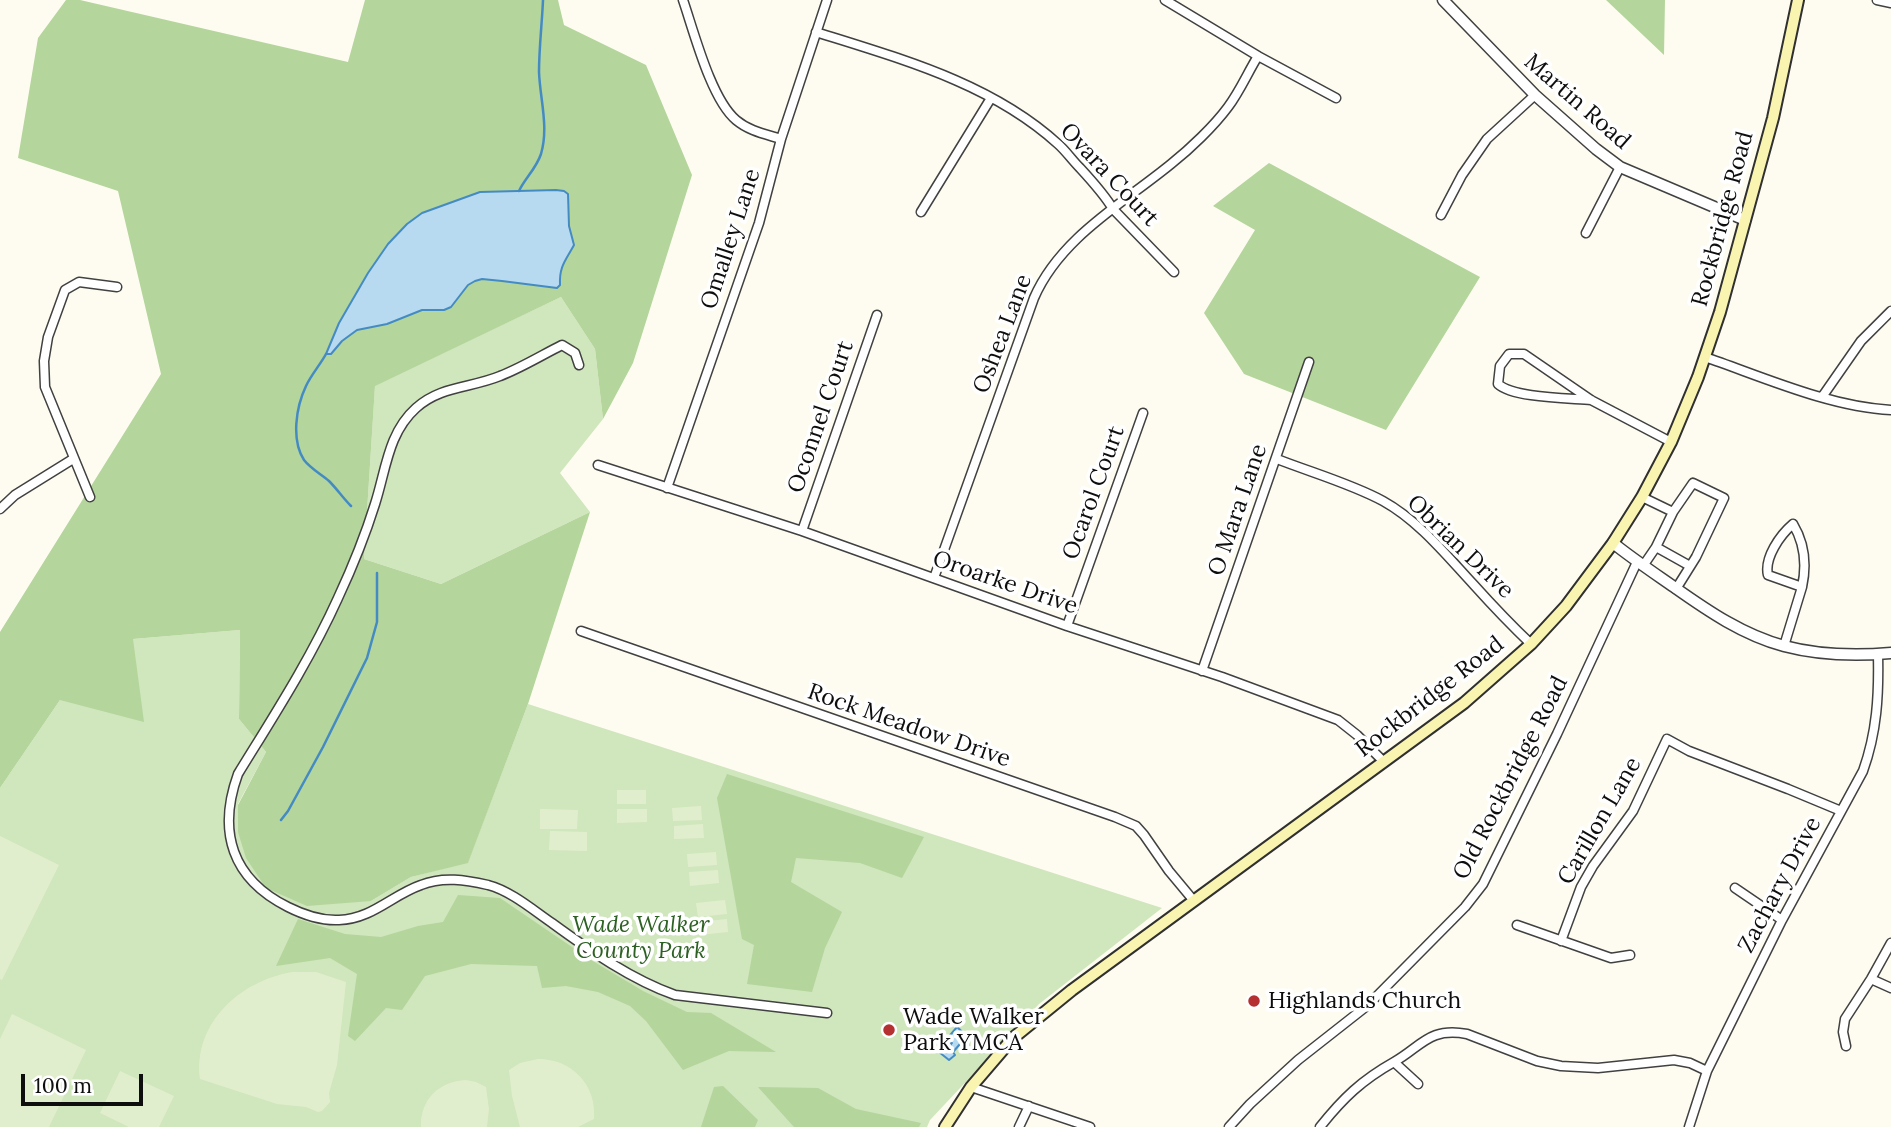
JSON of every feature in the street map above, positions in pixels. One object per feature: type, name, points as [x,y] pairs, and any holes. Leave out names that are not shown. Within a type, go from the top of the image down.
[{"type":"main road","name":"Rockbridge Road","points":[[945,1127],[971,1087],[1013,1038],[1072,990],[1464,704],[1531,644],[1566,606],[1613,543],[1642,497],[1671,442],[1705,357],[1720,312],[1773,118],[1798,0]]},
{"type":"street","points":[[683,0],[716,95],[726,109],[744,125],[781,139]]},
{"type":"street","name":"Omalley Lane","points":[[667,488],[759,223],[781,139],[827,0]]},
{"type":"street","points":[[1165,0],[1336,98]]},
{"type":"street","name":"Martin Road","points":[[1443,0],[1535,95],[1596,149],[1620,166],[1745,220]]},
{"type":"street","points":[[1877,0],[1891,3]]},
{"type":"street","name":"Ovara Court","points":[[817,32],[923,66],[991,98],[1035,125],[1059,145],[1106,197],[1113,209],[1174,272]]},
{"type":"street","name":"Oshea Lane","points":[[934,578],[1039,287],[1059,257],[1084,233],[1173,163],[1208,129],[1228,107],[1258,55]]},
{"type":"street","points":[[1441,215],[1462,175],[1487,139],[1535,95]]},
{"type":"street","points":[[921,212],[991,98]]},
{"type":"street","points":[[1586,233],[1620,166]]},
{"type":"street","points":[[90,497],[45,387],[44,360],[48,337],[65,290],[79,282],[117,287]]},
{"type":"street","points":[[1822,397],[1861,341],[1891,312]]},
{"type":"street","name":"Oconnel Court","points":[[802,531],[877,315]]},
{"type":"street","points":[[579,365],[575,353],[562,345],[499,377],[440,392],[417,407],[401,425],[390,447],[366,530],[337,601],[303,667],[238,774],[228,815],[234,851],[245,873],[261,891],[294,910],[315,918],[339,920],[363,915],[421,884],[451,878],[492,886],[513,897],[569,936],[659,989],[675,995],[827,1013]]},
{"type":"street","points":[[1591,400],[1505,390],[1498,384],[1500,366],[1509,354],[1524,354],[1591,400],[1671,442]]},
{"type":"street","points":[[1705,357],[1822,397],[1871,409],[1891,410]]},
{"type":"street","name":"O Mara Lane","points":[[1202,671],[1310,362]]},
{"type":"street","name":"Ocarol Court","points":[[1067,625],[1143,413]]},
{"type":"street","points":[[0,509],[15,495],[73,459]]},
{"type":"street","name":"Obrian Drive","points":[[1277,459],[1366,493],[1404,515],[1531,644]]},
{"type":"street","name":"Oroarke Drive","points":[[598,465],[802,531],[1338,720],[1384,762]]},
{"type":"street","name":"Old Rockbridge Road","points":[[1229,1127],[1298,1060],[1368,1005],[1465,907],[1483,884],[1640,564],[1656,547],[1673,512],[1693,483],[1724,498],[1690,566]]},
{"type":"street","points":[[1642,497],[1673,512]]},
{"type":"street","points":[[1784,646],[1802,587],[1805,571],[1803,543],[1793,524],[1784,531],[1769,557],[1766,569],[1768,575],[1802,587]]},
{"type":"street","points":[[1613,543],[1676,589],[1726,621],[1762,639],[1816,652],[1848,655],[1891,653]]},
{"type":"street","points":[[1656,547],[1690,566],[1676,589]]},
{"type":"street","name":"Rock Meadow Drive","points":[[580,631],[1125,822],[1144,835],[1194,901]]},
{"type":"street","name":"Zachary Drive","points":[[1689,1127],[1707,1071],[1782,920],[1863,771],[1876,723],[1879,694],[1878,654]]},
{"type":"street","name":"Carillon Lane","points":[[1561,941],[1581,887],[1633,811],[1667,739],[1689,751],[1840,811]]},
{"type":"street","points":[[1735,888],[1782,920]]},
{"type":"street","points":[[1517,925],[1611,958],[1630,955]]},
{"type":"street","points":[[1846,1046],[1843,1032],[1845,1019],[1891,943]]},
{"type":"street","points":[[1871,979],[1891,988]]},
{"type":"street","points":[[1320,1127],[1354,1089],[1424,1040],[1443,1032],[1467,1034],[1561,1066],[1598,1068],[1674,1060],[1690,1063],[1707,1071]]},
{"type":"street","points":[[1394,1062],[1418,1084]]},
{"type":"street","points":[[971,1087],[1090,1127]]},
{"type":"street","points":[[1019,1127],[1029,1106]]},
{"type":"green space","points":[[66,0],[80,0],[348,62],[365,0],[558,0],[564,25],[646,65],[692,175],[633,363],[603,419],[595,349],[561,297],[375,386],[364,559],[441,584],[590,512],[528,704],[468,863],[411,877],[371,901],[307,906],[266,888],[246,858],[238,832],[238,805],[266,752],[239,719],[240,630],[133,639],[144,722],[60,700],[0,788],[0,632],[161,374],[118,191],[18,158],[38,38]]},
{"type":"green space","points":[[1606,0],[1665,0],[1664,55]]},
{"type":"green space","points":[[1269,163],[1480,277],[1386,430],[1244,374],[1204,313],[1255,230],[1213,206]]},
{"type":"green space","points":[[561,297],[595,349],[603,419],[560,473],[590,512],[441,584],[364,559],[375,385]]},
{"type":"green space","name":"Wade Walker County Park","points":[[240,630],[239,719],[266,752],[238,804],[371,901],[411,877],[468,862],[528,704],[1162,908],[1039,1004],[930,1120],[927,1127],[0,1127],[0,788],[60,700],[133,639]]},
{"type":"green space","points":[[727,774],[924,837],[902,878],[860,863],[796,858],[791,882],[842,912],[825,948],[812,992],[747,984],[754,945],[742,939],[717,798]]},
{"type":"green space","points":[[617,790],[646,790],[646,804],[617,804]]},
{"type":"green space","points":[[701,806],[702,820],[673,821],[672,808]]},
{"type":"green space","points":[[540,809],[578,810],[577,829],[540,829]]},
{"type":"green space","points":[[617,809],[647,809],[647,822],[617,823]]},
{"type":"green space","points":[[703,824],[704,838],[674,839],[674,826]]},
{"type":"green space","points":[[550,831],[587,832],[587,851],[549,850]]},
{"type":"green space","points":[[0,836],[59,865],[2,980],[0,979]]},
{"type":"green space","points":[[716,852],[717,865],[688,867],[687,854]]},
{"type":"green space","points":[[718,870],[719,883],[690,886],[689,872]]},
{"type":"green space","points":[[458,895],[500,898],[591,960],[643,991],[687,1012],[711,1013],[776,1052],[729,1051],[683,1070],[646,1021],[630,1006],[598,992],[566,986],[542,988],[537,966],[471,964],[425,976],[402,1010],[386,1008],[355,1041],[348,1036],[357,974],[330,958],[276,966],[298,919],[345,934],[381,937],[443,922]]},
{"type":"green space","points":[[725,900],[727,914],[698,917],[696,903]]},
{"type":"green space","points":[[727,919],[728,932],[699,935],[698,922]]},
{"type":"green space","points":[[292,972],[316,972],[346,982],[337,1065],[329,1093],[330,1102],[318,1112],[306,1107],[277,1104],[200,1079],[204,1040],[212,1023],[224,1008],[255,985]]},
{"type":"green space","points":[[12,1014],[86,1050],[49,1127],[0,1127],[0,1039]]},
{"type":"green space","points":[[538,1059],[562,1064],[580,1076],[591,1095],[594,1119],[578,1127],[520,1127],[509,1070],[520,1063]]},
{"type":"green space","points":[[120,1071],[174,1096],[159,1127],[129,1127],[100,1113]]},
{"type":"green space","points":[[466,1080],[486,1087],[489,1109],[487,1127],[421,1127],[424,1108],[433,1094],[447,1084]]},
{"type":"green space","points":[[723,1086],[758,1120],[755,1127],[701,1127],[714,1087]]},
{"type":"green space","points":[[758,1087],[818,1088],[856,1109],[921,1123],[919,1127],[794,1127]]},
{"type":"water","points":[[556,190],[568,194],[569,226],[574,245],[564,264],[557,288],[482,279],[475,281],[468,285],[451,307],[444,310],[422,310],[387,324],[357,330],[331,354],[326,354],[339,323],[368,273],[388,244],[422,213],[480,192]]},
{"type":"water","points":[[957,1027],[969,1038],[962,1046],[960,1044],[953,1052],[955,1055],[949,1060],[939,1052],[944,1045],[948,1048],[952,1043],[946,1040]]},
{"type":"waterway","points":[[519,191],[539,159],[543,144],[544,123],[539,72],[543,0]]},
{"type":"waterway","points":[[326,354],[303,394],[296,423],[297,443],[304,460],[329,481],[351,506]]},
{"type":"waterway","points":[[281,820],[323,747],[367,658],[377,622],[377,573]]},
{"type":"place","name":"Highlands Church","points":[[1254,1001]]},
{"type":"place","name":"Wade Walker Park YMCA","points":[[889,1030]]}]
